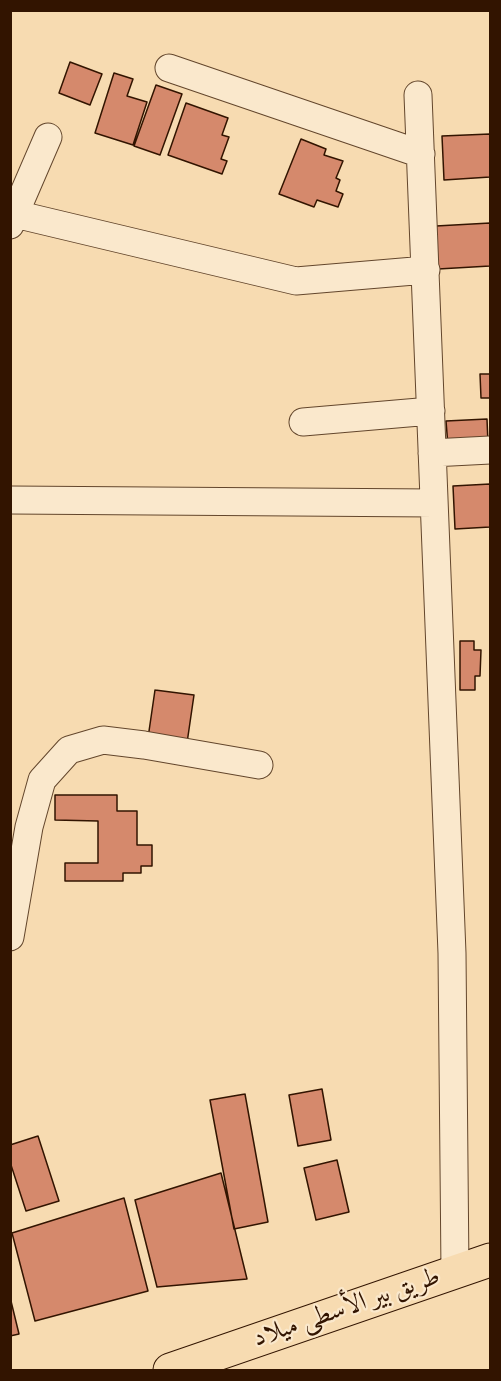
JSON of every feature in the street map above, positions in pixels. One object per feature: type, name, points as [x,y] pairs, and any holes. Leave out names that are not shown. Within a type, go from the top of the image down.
[{"type":"main road","name":"طريق بير الأسطى ميلاد","points":[[170,1371],[490,1260]]},
{"type":"street","points":[[169,68],[421,154]]},
{"type":"street","points":[[418,95],[452,953],[454,1272]]},
{"type":"street","points":[[48,137],[13,219],[296,281],[426,270]]},
{"type":"street","points":[[303,422],[431,411]]},
{"type":"street","points":[[432,453],[490,450]]},
{"type":"street","points":[[10,500],[434,503]]},
{"type":"street","points":[[10,937],[29,827],[42,780],[69,750],[102,740],[259,765]]},
{"type":"building","points":[[70,62],[102,74],[90,105],[59,93]]},
{"type":"building","points":[[114,73],[133,79],[127,96],[147,102],[133,145],[95,133]]},
{"type":"building","points":[[156,85],[182,94],[160,155],[134,146]]},
{"type":"building","points":[[186,103],[228,118],[222,135],[229,137],[221,159],[227,161],[222,174],[168,155]]},
{"type":"building","points":[[490,134],[490,177],[444,180],[442,136]]},
{"type":"building","points":[[301,139],[326,149],[324,155],[343,161],[336,178],[340,180],[336,191],[343,194],[338,207],[317,200],[314,207],[279,194]]},
{"type":"building","points":[[490,223],[490,266],[438,269],[436,226]]},
{"type":"building","points":[[480,374],[490,374],[490,398],[481,398]]},
{"type":"building","points":[[487,419],[488,444],[448,446],[446,421]]},
{"type":"building","points":[[490,484],[490,527],[455,529],[453,486]]},
{"type":"building","points":[[460,641],[474,641],[474,650],[481,650],[480,676],[475,676],[475,690],[460,690]]},
{"type":"building","points":[[155,690],[194,695],[187,743],[148,738]]},
{"type":"building","points":[[55,795],[117,795],[117,811],[137,811],[137,845],[152,845],[152,866],[141,866],[141,873],[123,873],[123,881],[65,881],[65,863],[98,863],[98,821],[55,820]]},
{"type":"building","points":[[322,1089],[331,1140],[298,1146],[289,1095]]},
{"type":"building","points":[[245,1094],[268,1222],[234,1229],[210,1100]]},
{"type":"building","points":[[38,1136],[59,1201],[26,1211],[10,1162],[10,1145]]},
{"type":"building","points":[[337,1160],[349,1212],[316,1220],[304,1168]]},
{"type":"building","points":[[221,1173],[247,1279],[157,1287],[135,1200]]},
{"type":"building","points":[[124,1198],[148,1291],[35,1321],[12,1233]]},
{"type":"building","points":[[10,1297],[19,1334],[10,1336]]}]
